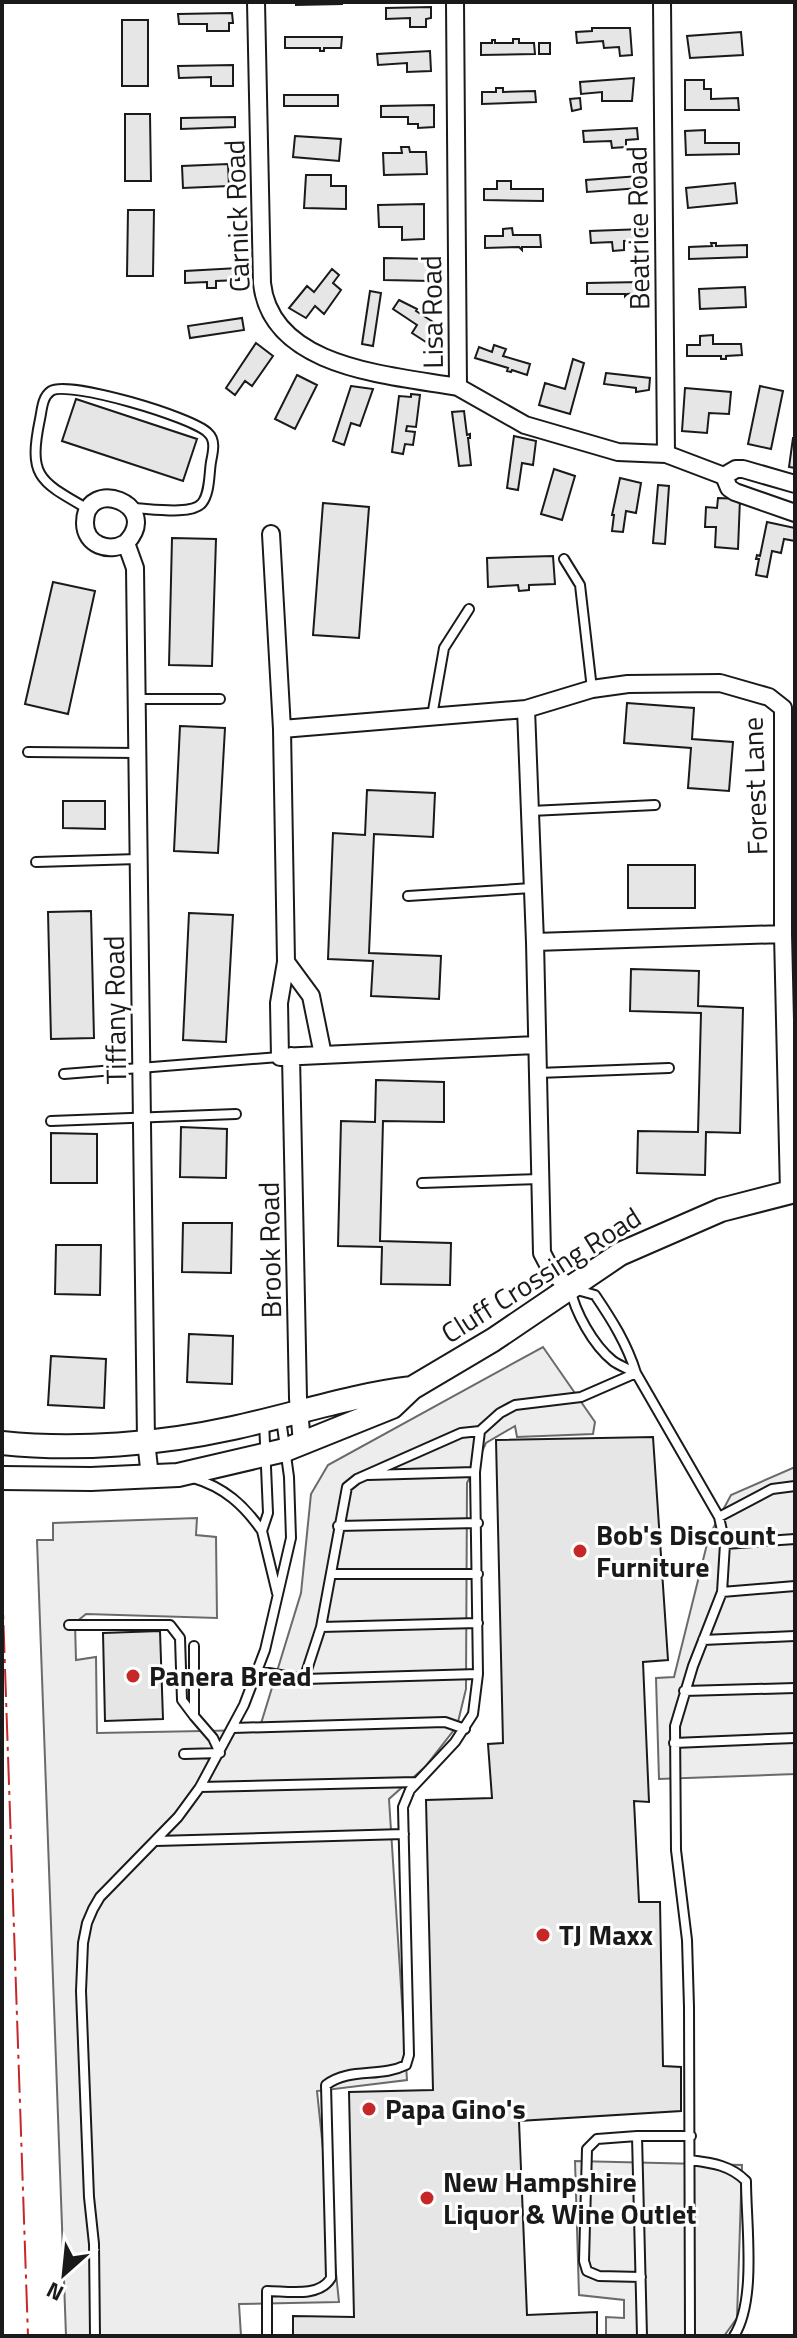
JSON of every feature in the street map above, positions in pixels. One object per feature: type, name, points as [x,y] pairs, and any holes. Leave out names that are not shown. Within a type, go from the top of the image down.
[{"type":"street","name":"Carnick Road","points":[[256,2],[262,283],[269,312],[287,335],[313,353],[379,373],[458,387]]},
{"type":"street","name":"Lisa Road","points":[[455,2],[458,387],[525,425],[618,452],[666,454],[724,476],[729,488],[735,492],[795,513]]},
{"type":"street","name":"Beatrice Road","points":[[662,2],[666,454]]},
{"type":"street","name":"Lisa Road","points":[[724,476],[736,469],[743,469],[795,484]]},
{"type":"street","points":[[126,543],[113,548],[98,546],[85,525],[89,509],[110,497],[131,508]]},
{"type":"street","name":"Tiffany Road","points":[[131,508],[136,523],[126,543],[135,568],[146,1441],[150,1477]]},
{"type":"street","name":"Brook Road","points":[[271,534],[282,729],[286,962],[279,1003],[286,1057],[281,1417],[284,1449]]},
{"type":"street","name":"Forest Lane","points":[[282,729],[526,709],[592,689],[628,684],[720,683],[769,697],[783,708],[783,934],[792,1191]]},
{"type":"street","points":[[526,709],[542,1253],[552,1272],[570,1288]]},
{"type":"street","points":[[535,942],[783,934]]},
{"type":"street","points":[[286,962],[311,996],[323,1055]]},
{"type":"street","points":[[286,1057],[537,1045]]},
{"type":"street","name":"Cluff Crossing Road","points":[[2,1478],[181,1474],[284,1449],[392,1407],[412,1388],[493,1340],[620,1254],[721,1210],[792,1191]]},
{"type":"street","name":"Cluff Crossing Road","points":[[2,1443],[75,1445],[146,1441],[217,1431],[412,1388]]},
{"type":"lane","points":[[89,509],[49,484],[37,469],[33,452],[45,397],[52,390],[84,389],[209,433],[214,444],[207,491],[202,503],[193,510],[182,511],[131,508]]},
{"type":"lane","points":[[564,559],[580,585],[592,689]]},
{"type":"lane","points":[[431,717],[444,648],[469,609]]},
{"type":"lane","points":[[137,699],[220,699]]},
{"type":"lane","points":[[28,752],[138,753]]},
{"type":"lane","points":[[531,811],[655,805]]},
{"type":"lane","points":[[36,862],[139,859]]},
{"type":"lane","points":[[408,896],[533,888]]},
{"type":"lane","points":[[64,1074],[286,1057]]},
{"type":"lane","points":[[538,1073],[669,1068]]},
{"type":"lane","points":[[51,1121],[236,1114]]},
{"type":"lane","points":[[422,1183],[541,1179]]},
{"type":"lane","points":[[636,1373],[613,1360],[597,1343],[573,1303],[570,1288],[595,1295],[629,1348],[636,1373],[719,1517],[725,1544],[722,1592],[684,1691],[674,1743],[676,1850],[687,1940],[691,2136],[690,2336]]},
{"type":"lane","points":[[304,1679],[321,1627],[347,1487],[364,1475],[461,1433],[480,1431],[500,1413],[515,1405],[581,1397],[636,1373]]},
{"type":"lane","points":[[95,2336],[94,2244],[89,2197],[81,1991],[87,1923],[100,1897],[156,1841],[200,1787],[233,1728],[257,1671],[270,1635],[291,1538],[289,1477],[281,1417]]},
{"type":"lane","points":[[267,2336],[267,2291],[318,2290],[326,2286],[331,2278],[326,2085],[348,2074],[395,2071],[406,2065],[409,2055],[404,1799],[465,1729],[473,1714],[478,1674],[475,1472],[480,1431]]},
{"type":"lane","points":[[262,1531],[284,1449]]},
{"type":"lane","points":[[364,1475],[475,1472]]},
{"type":"lane","points":[[181,1474],[205,1481],[236,1499],[262,1531],[277,1594]]},
{"type":"lane","points":[[719,1517],[772,1489],[795,1486]]},
{"type":"lane","points":[[338,1526],[478,1523]]},
{"type":"lane","points":[[725,1544],[795,1539]]},
{"type":"lane","points":[[332,1574],[478,1574]]},
{"type":"lane","points":[[722,1592],[795,1586]]},
{"type":"lane","points":[[321,1627],[478,1623]]},
{"type":"lane","points":[[69,1625],[170,1625],[180,1638],[182,1700],[213,1738],[220,1753]]},
{"type":"lane","points":[[703,1640],[795,1636]]},
{"type":"lane","points":[[194,1646],[194,1716]]},
{"type":"lane","points":[[257,1671],[304,1679],[478,1674]]},
{"type":"lane","points":[[684,1691],[795,1688]]},
{"type":"lane","points":[[233,1728],[445,1722],[465,1729]]},
{"type":"lane","points":[[674,1743],[795,1738]]},
{"type":"lane","points":[[184,1754],[220,1753]]},
{"type":"lane","points":[[200,1787],[416,1782]]},
{"type":"lane","points":[[156,1841],[404,1834]]},
{"type":"lane","points":[[637,2136],[642,2336]]},
{"type":"lane","points":[[641,2277],[599,2276],[587,2271],[584,2261],[587,2149],[597,2139],[691,2136]]},
{"type":"lane","points":[[690,2160],[727,2167],[746,2181],[748,2295],[746,2312],[734,2336]]},
{"type":"shaded area","points":[[543,1347],[595,1422],[593,1434],[517,1437],[515,1426],[486,1443],[467,1483],[466,1689],[457,1726],[425,1767],[389,1799],[407,2080],[317,2091],[339,2302],[239,2304],[241,2336],[66,2336],[37,1540],[53,1540],[53,1523],[197,1518],[196,1535],[216,1537],[217,1618],[86,1614],[75,1623],[76,1660],[96,1657],[97,1733],[259,1730],[301,1593],[311,1494],[328,1465]]},
{"type":"shaded area","points":[[795,1467],[795,1774],[659,1779],[656,1678],[674,1677],[709,1536],[731,1495]]},
{"type":"shaded area","points":[[575,2161],[742,2165],[737,2318],[724,2336],[606,2336],[606,2317],[624,2318],[624,2300],[579,2295]]},
{"type":"building","points":[[296,2],[342,2],[342,4],[296,5]]},
{"type":"building","points":[[431,7],[431,18],[426,19],[426,27],[410,27],[410,18],[386,19],[386,8]]},
{"type":"building","points":[[232,13],[233,23],[229,23],[229,31],[207,31],[207,24],[179,24],[178,14]]},
{"type":"building","points":[[122,20],[148,20],[148,86],[122,86]]},
{"type":"building","points":[[592,28],[630,28],[632,55],[620,56],[619,47],[604,48],[603,41],[577,43],[576,32],[592,31]]},
{"type":"building","points":[[741,32],[743,55],[690,58],[687,36]]},
{"type":"building","points":[[285,37],[342,37],[341,48],[324,48],[320,51],[320,48],[285,48]]},
{"type":"building","points":[[513,39],[519,39],[519,43],[534,43],[535,54],[481,55],[481,43],[495,40],[495,43],[513,43]]},
{"type":"building","points":[[539,43],[550,43],[550,54],[539,54]]},
{"type":"building","points":[[430,51],[431,71],[407,72],[407,63],[378,65],[377,54]]},
{"type":"building","points":[[233,65],[233,86],[211,86],[211,77],[179,78],[178,66]]},
{"type":"building","points":[[634,78],[632,101],[602,101],[602,92],[581,94],[580,82]]},
{"type":"building","points":[[685,80],[704,80],[704,89],[711,89],[711,99],[738,98],[739,110],[685,110]]},
{"type":"building","points":[[496,88],[503,88],[503,92],[535,91],[536,102],[482,104],[482,92],[496,92]]},
{"type":"building","points":[[284,95],[338,95],[338,106],[284,106]]},
{"type":"building","points":[[580,98],[581,109],[572,111],[570,99]]},
{"type":"building","points":[[434,105],[434,127],[418,128],[418,124],[408,124],[408,117],[381,117],[381,106]]},
{"type":"building","points":[[125,114],[150,114],[151,181],[125,181]]},
{"type":"building","points":[[235,117],[235,127],[181,129],[181,118]]},
{"type":"building","points":[[637,128],[638,139],[626,140],[626,147],[612,148],[611,141],[584,142],[583,131]]},
{"type":"building","points":[[705,130],[705,143],[739,143],[739,154],[686,155],[685,131]]},
{"type":"building","points":[[295,136],[341,139],[339,161],[293,157]]},
{"type":"building","points":[[401,147],[409,147],[410,152],[426,152],[427,174],[384,175],[383,153],[402,153]]},
{"type":"building","points":[[228,164],[229,186],[183,188],[182,166]]},
{"type":"building","points":[[306,175],[331,175],[331,186],[346,186],[346,209],[304,208]]},
{"type":"building","points":[[639,176],[640,188],[587,192],[586,180]]},
{"type":"building","points":[[497,181],[511,181],[511,189],[543,189],[543,201],[484,200],[484,189],[497,189]]},
{"type":"building","points":[[735,183],[737,203],[688,208],[686,188]]},
{"type":"building","points":[[424,204],[424,239],[402,240],[402,227],[379,227],[378,205]]},
{"type":"building","points":[[128,210],[154,210],[153,276],[127,276]]},
{"type":"building","points":[[512,228],[513,235],[540,235],[541,247],[522,247],[522,250],[519,247],[485,248],[485,236],[503,236],[503,229]]},
{"type":"building","points":[[644,229],[645,240],[624,241],[624,250],[613,251],[612,242],[591,243],[590,231]]},
{"type":"building","points":[[711,243],[716,243],[716,246],[747,245],[747,257],[689,259],[689,247],[712,246]]},
{"type":"building","points":[[384,258],[430,259],[430,281],[384,280]]},
{"type":"building","points":[[238,268],[239,280],[216,281],[216,288],[207,288],[207,282],[185,283],[185,271]]},
{"type":"building","points":[[332,269],[339,275],[333,283],[341,290],[324,314],[315,306],[306,318],[289,308],[307,286],[314,292]]},
{"type":"building","points":[[642,282],[642,293],[625,296],[587,294],[587,283]]},
{"type":"building","points":[[745,287],[746,307],[700,309],[699,289]]},
{"type":"building","points":[[370,291],[381,293],[373,346],[362,344]]},
{"type":"building","points":[[399,300],[444,329],[432,346],[412,333],[417,325],[393,309]]},
{"type":"building","points":[[242,318],[244,330],[190,338],[188,326]]},
{"type":"building","points":[[713,335],[713,344],[741,344],[742,355],[726,356],[726,359],[721,359],[721,356],[687,356],[687,345],[700,345],[700,336]]},
{"type":"building","points":[[256,343],[273,356],[252,386],[245,381],[235,395],[226,388]]},
{"type":"building","points":[[494,345],[506,349],[503,356],[530,364],[527,375],[507,371],[508,368],[475,358],[479,347],[492,352]]},
{"type":"building","points":[[573,359],[584,363],[570,414],[539,405],[545,383],[565,389]]},
{"type":"building","points":[[606,373],[650,378],[649,390],[636,392],[636,388],[604,384]]},
{"type":"building","points":[[297,375],[317,385],[295,429],[275,419]]},
{"type":"building","points":[[351,386],[373,389],[360,426],[351,423],[344,445],[333,441]]},
{"type":"building","points":[[760,386],[783,391],[771,449],[748,444]]},
{"type":"building","points":[[685,388],[731,392],[729,414],[709,413],[707,433],[682,431]]},
{"type":"building","points":[[411,394],[420,395],[416,427],[407,426],[406,431],[415,432],[413,445],[405,444],[403,454],[392,452],[399,396],[411,397]]},
{"type":"building","points":[[76,399],[197,439],[183,481],[62,441]]},
{"type":"building","points":[[464,411],[467,435],[470,434],[471,465],[459,466],[452,412]]},
{"type":"building","points":[[514,436],[536,441],[533,465],[522,463],[518,490],[507,488]]},
{"type":"building","points":[[795,438],[795,468],[789,467]]},
{"type":"building","points":[[554,469],[575,476],[562,520],[541,514]]},
{"type":"building","points":[[620,478],[641,483],[636,513],[626,511],[623,532],[612,531]]},
{"type":"building","points":[[658,485],[669,486],[665,544],[653,543]]},
{"type":"building","points":[[718,498],[740,499],[738,549],[715,547],[716,527],[705,527],[706,507],[717,508]]},
{"type":"building","points":[[323,503],[369,507],[359,638],[313,635]]},
{"type":"building","points":[[767,522],[795,528],[795,541],[784,539],[781,553],[772,551],[767,577],[756,575],[759,559],[756,559],[757,555],[760,556]]},
{"type":"building","points":[[172,538],[216,539],[212,666],[169,665]]},
{"type":"building","points":[[553,556],[555,584],[529,585],[529,590],[519,591],[518,585],[488,587],[487,558]]},
{"type":"building","points":[[53,582],[95,591],[68,714],[25,704]]},
{"type":"building","points":[[627,703],[694,708],[692,739],[733,742],[729,791],[688,788],[691,748],[624,743]]},
{"type":"building","points":[[180,726],[225,728],[218,853],[174,851]]},
{"type":"building","points":[[367,790],[435,793],[433,837],[374,834],[369,953],[441,956],[439,999],[371,996],[373,961],[328,959],[333,833],[365,835]]},
{"type":"building","points":[[63,801],[105,801],[105,829],[63,828]]},
{"type":"building","points":[[628,865],[695,865],[695,908],[628,908]]},
{"type":"building","points":[[91,911],[94,1038],[51,1039],[48,912]]},
{"type":"building","points":[[189,913],[233,915],[226,1042],[183,1040]]},
{"type":"building","points":[[631,969],[699,971],[698,1006],[743,1008],[740,1133],[706,1132],[705,1175],[637,1173],[638,1131],[698,1132],[701,1013],[630,1011]]},
{"type":"building","points":[[376,1080],[444,1082],[444,1122],[383,1121],[380,1241],[451,1243],[450,1285],[381,1284],[382,1247],[338,1246],[341,1121],[375,1122]]},
{"type":"building","points":[[181,1127],[227,1129],[226,1178],[180,1177]]},
{"type":"building","points":[[51,1133],[97,1134],[97,1183],[51,1183]]},
{"type":"building","points":[[183,1223],[232,1223],[231,1273],[182,1272]]},
{"type":"building","points":[[56,1245],[101,1245],[100,1295],[55,1294]]},
{"type":"building","points":[[189,1334],[233,1336],[232,1384],[187,1382]]},
{"type":"building","points":[[51,1356],[106,1359],[104,1408],[48,1405]]},
{"type":"building","points":[[653,1437],[668,1660],[643,1662],[649,1802],[634,1801],[639,1902],[660,1902],[663,2066],[681,2067],[681,2111],[519,2121],[527,2315],[597,2312],[597,2336],[293,2336],[293,2316],[354,2317],[349,2092],[433,2090],[426,1800],[492,1798],[488,1744],[503,1743],[496,1440]]},
{"type":"building","name":"Panera Bread","points":[[160,1631],[163,1719],[105,1721],[103,1633]]},
{"type":"power","points":[[2,1581],[28,2336]]},
{"type":"place","name":"Bob's Discount Furniture","points":[[580,1551]]},
{"type":"place","name":"Panera Bread","points":[[133,1676]]},
{"type":"place","name":"TJ Maxx","points":[[543,1935]]},
{"type":"place","name":"Papa Gino's","points":[[369,2109]]},
{"type":"place","name":"New Hampshire Liquor & Wine Outlet","points":[[427,2198]]}]
